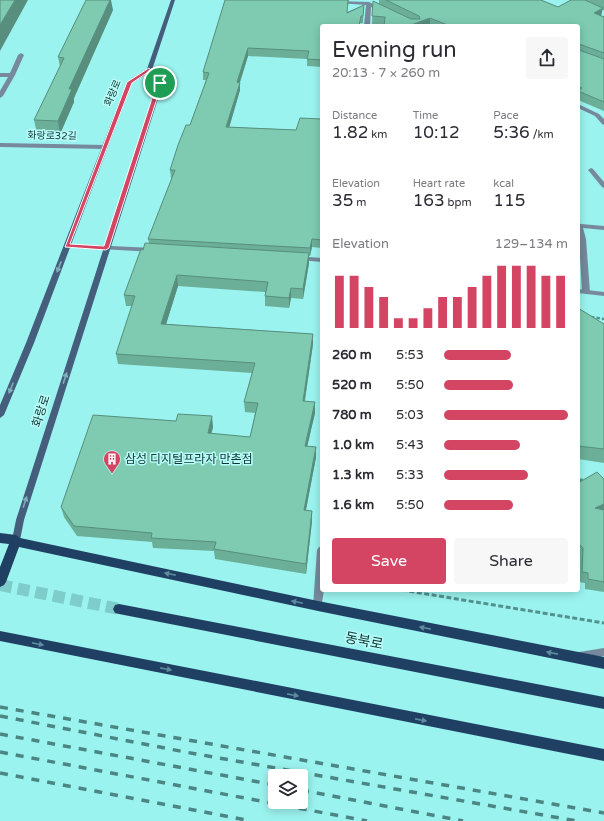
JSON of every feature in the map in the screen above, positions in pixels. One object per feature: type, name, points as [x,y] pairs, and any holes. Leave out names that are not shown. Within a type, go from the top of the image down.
[{"type":"main road","points":[[149,70],[173,0]]},
{"type":"main road","name":"화랑로","points":[[0,415],[130,82],[149,70],[160,83],[20,520],[16,540],[0,582]]},
{"type":"main road","points":[[0,538],[16,540],[318,606],[604,663]]},
{"type":"main road","name":"동북로","points":[[118,609],[604,703]]},
{"type":"main road","points":[[0,636],[604,755]]},
{"type":"street","points":[[369,4],[377,0]]},
{"type":"street","points":[[331,2],[369,4],[388,13]]},
{"type":"street","points":[[367,24],[369,4]]},
{"type":"street","points":[[0,96],[21,55]]},
{"type":"street","points":[[0,75],[12,75]]},
{"type":"street","points":[[580,107],[597,115],[604,123]]},
{"type":"street","points":[[597,115],[604,112]]},
{"type":"street","name":"화랑로32길","points":[[0,145],[105,147]]},
{"type":"street","points":[[590,170],[604,186]]},
{"type":"street","points":[[580,225],[604,228]]},
{"type":"street","points":[[580,231],[583,239],[586,292]]},
{"type":"street","points":[[67,246],[160,250]]},
{"type":"street","points":[[291,258],[320,260]]},
{"type":"street","points":[[580,291],[604,294]]},
{"type":"street","points":[[318,606],[320,578]]},
{"type":"street","points":[[572,657],[604,652]]},
{"type":"path","points":[[584,316],[604,319]]},
{"type":"path","points":[[580,481],[590,479]]},
{"type":"path","points":[[414,592],[604,623]]},
{"type":"building","points":[[0,0],[15,0],[0,25]]},
{"type":"building","points":[[86,0],[110,0],[69,89],[72,89],[58,121],[34,120],[64,58],[58,57]]},
{"type":"building","points":[[225,0],[348,0],[347,13],[364,5],[363,16],[361,16],[359,24],[320,24],[320,60],[307,59],[309,51],[248,48],[237,82],[240,83],[226,127],[296,130],[300,118],[320,119],[320,240],[312,239],[310,248],[148,239],[175,170],[170,170],[178,145],[186,125],[190,125],[209,73],[203,72]]},
{"type":"building","points":[[386,0],[541,0],[558,7],[571,0],[585,0],[603,8],[594,13],[604,17],[604,53],[580,44],[580,24],[445,24],[430,18],[414,24],[384,24],[385,17],[372,16],[373,1],[411,19],[420,19],[419,16]]},
{"type":"building","points":[[580,50],[604,59],[604,102],[580,92],[582,88],[580,88]]},
{"type":"building","points":[[145,243],[309,253],[303,289],[291,288],[289,298],[265,296],[268,282],[177,275],[161,324],[313,334],[303,401],[315,402],[305,446],[316,447],[304,510],[312,511],[306,564],[214,549],[216,542],[151,538],[152,533],[74,526],[61,507],[93,415],[176,421],[178,414],[212,416],[208,433],[250,437],[258,403],[244,402],[255,363],[116,354],[135,296],[124,295],[141,249],[143,250]]},
{"type":"building","points":[[580,309],[604,324],[604,449],[580,446]]},
{"type":"building","points":[[597,472],[604,479],[604,504],[595,508],[604,510],[604,582],[588,579],[588,573],[582,572],[583,548],[580,545],[580,482]]},
{"type":"tunnel","points":[[0,585],[119,609]]},
{"type":"railway","points":[[0,707],[604,813]]},
{"type":"railway","points":[[0,716],[185,752],[577,821]]},
{"type":"railway","points":[[0,734],[268,784]]},
{"type":"railway","points":[[0,752],[367,821]]},
{"type":"railway","points":[[0,773],[251,821]]},
{"type":"railway","points":[[308,791],[463,821]]},
{"type":"place","name":"삼성 디지털프라자 만촌점","points":[[112,474]]},
{"type":"route","points":[[149,70],[160,83],[106,248],[67,246],[130,82],[149,70]]}]
